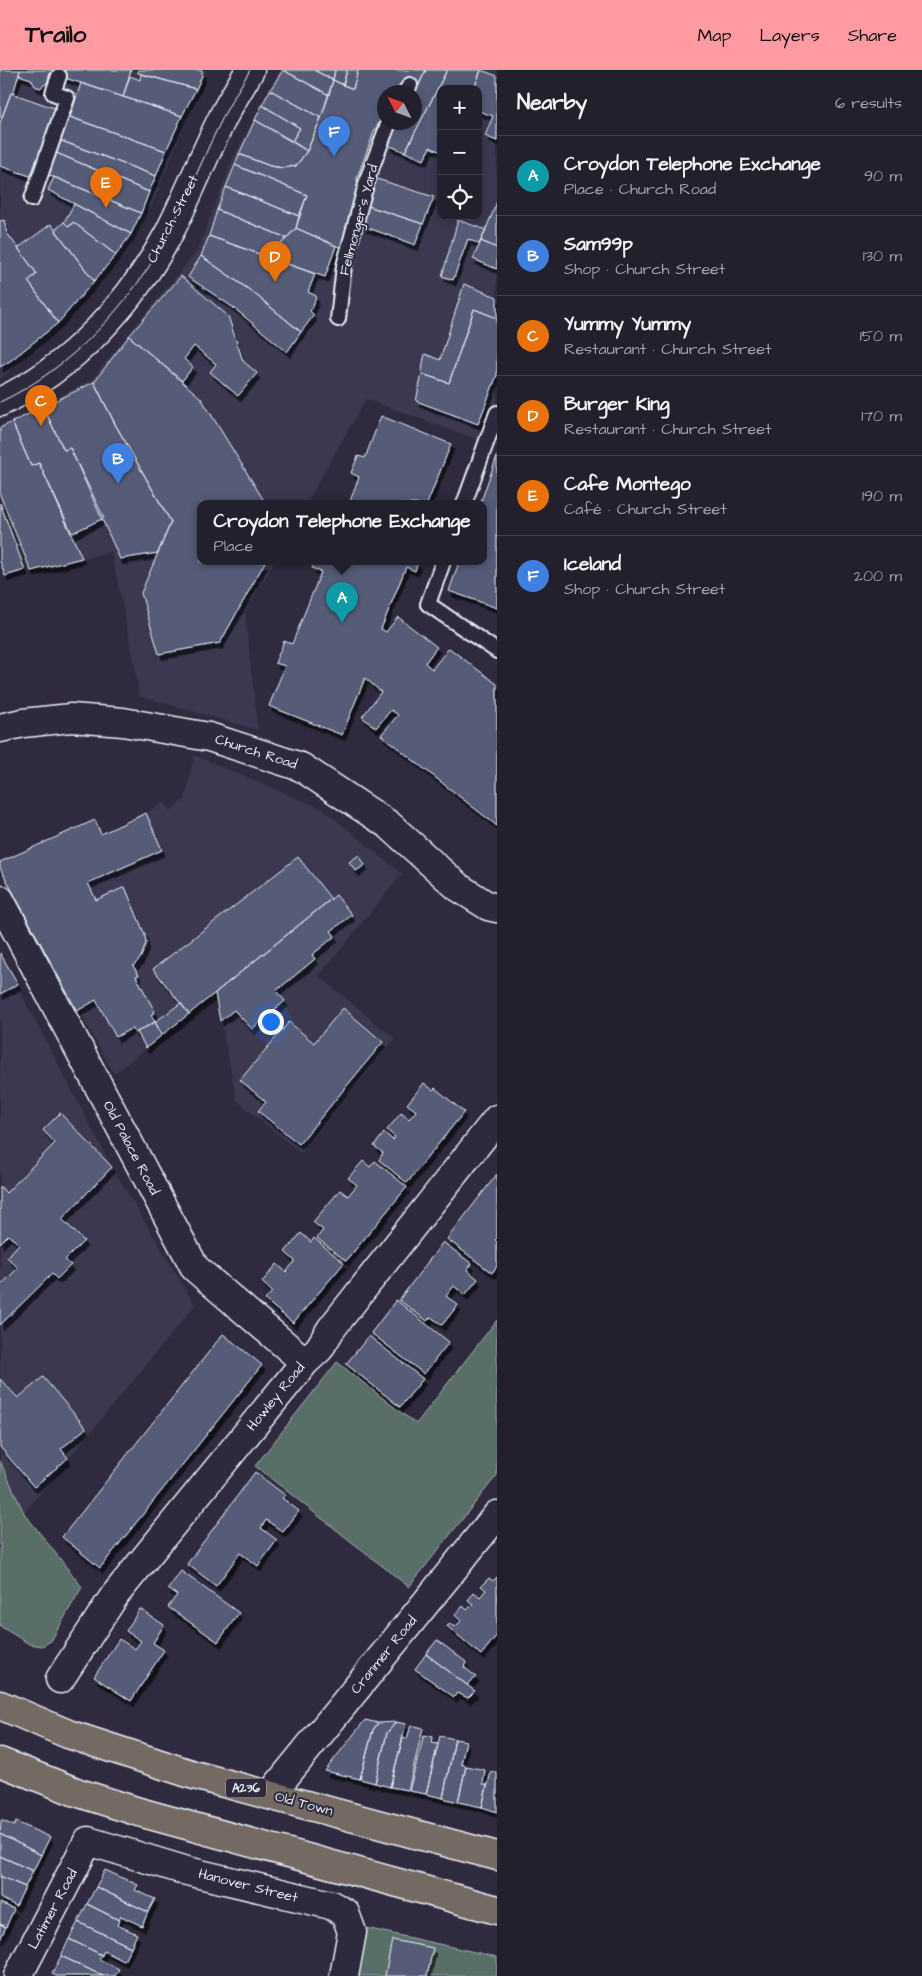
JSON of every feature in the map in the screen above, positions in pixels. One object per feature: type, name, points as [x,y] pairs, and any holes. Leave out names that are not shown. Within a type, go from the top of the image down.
[{"type":"main road","name":"Old Town","points":[[0,1705],[68,1734],[194,1775],[497,1856]]},
{"type":"main road","points":[[0,1762],[76,1792],[139,1812],[497,1910]]},
{"type":"street","name":"Church Street","points":[[0,402],[40,379],[73,353],[108,319],[136,285],[169,232],[225,113],[250,70]]},
{"type":"street","name":"Church Road","points":[[0,728],[23,723],[71,718],[123,722],[209,737],[301,767],[389,825],[458,887],[488,906],[497,908]]},
{"type":"street","name":"Old Palace Road","points":[[0,900],[195,1268],[305,1362]]},
{"type":"street","name":"Howley Road","points":[[60,1679],[115,1595],[305,1362],[319,1349],[331,1328],[497,1118]]},
{"type":"street","name":"Cranmer Road","points":[[270,1795],[497,1515]]},
{"type":"street","name":"Latimer Road","points":[[18,1976],[88,1841]]},
{"type":"street","name":"Hanover Street","points":[[88,1841],[186,1871],[331,1905],[345,1913],[352,1932],[344,1976]]},
{"type":"lane","points":[[32,199],[67,98],[53,93],[59,76]]},
{"type":"lane","name":"Fellmonger's Yard","points":[[338,319],[344,266],[368,177],[386,130]]},
{"type":"lane","points":[[465,500],[497,413]]},
{"type":"lane","points":[[442,565],[428,604],[497,651]]},
{"type":"shaded area","points":[[0,70],[207,70],[152,205],[129,248],[63,323],[0,379]]},
{"type":"shaded area","points":[[280,70],[497,70],[497,447],[366,399],[308,500],[197,500],[197,565],[272,565],[245,612],[258,730],[139,696],[133,656],[111,552],[31,571],[0,495],[0,426],[91,380],[197,251],[234,156]]},
{"type":"shaded area","points":[[194,755],[323,809],[402,874],[319,976],[395,1039],[301,1153],[237,1101],[215,994],[114,1074],[0,868],[0,862],[95,820],[101,834],[165,803],[170,811],[185,799]]},
{"type":"shaded area","points":[[0,953],[112,1167],[195,1305],[24,1513],[0,1461]]},
{"type":"green space","points":[[497,1320],[497,1475],[409,1587],[255,1466],[337,1362],[416,1424]]},
{"type":"green space","points":[[0,1461],[24,1513],[82,1587],[51,1641],[42,1646],[29,1644],[0,1626]]},
{"type":"green space","points":[[366,1928],[497,1957],[497,1976],[427,1976],[433,1948],[393,1940],[385,1976],[356,1976]]},
{"type":"building","points":[[0,70],[20,70],[13,94],[11,93],[2,117],[0,117]]},
{"type":"building","points":[[20,70],[131,70],[123,97],[50,73],[47,83],[40,88],[35,86],[31,79],[19,75]]},
{"type":"building","points":[[138,70],[202,70],[202,76],[196,89],[138,73]]},
{"type":"building","points":[[283,70],[329,95],[321,118],[270,90]]},
{"type":"building","points":[[283,70],[314,70],[333,80],[329,95]]},
{"type":"building","points":[[314,70],[335,70],[333,80]]},
{"type":"building","points":[[335,70],[347,70],[343,85],[333,80]]},
{"type":"building","points":[[347,70],[358,70],[353,89],[343,85]]},
{"type":"building","points":[[358,70],[426,70],[419,85],[402,82],[400,85],[377,85],[377,126],[357,178],[358,189],[341,248],[296,228],[307,195],[235,165],[239,154],[270,166],[283,168],[296,166],[307,151],[321,118],[333,80],[353,89]]},
{"type":"building","points":[[426,70],[447,70],[439,85],[437,85],[437,90],[422,119],[422,85],[418,85]]},
{"type":"building","points":[[447,70],[481,70],[475,85],[439,85]]},
{"type":"building","points":[[481,70],[497,76],[497,141],[485,136],[493,116],[482,112],[482,85],[475,85]]},
{"type":"building","points":[[141,74],[196,89],[182,116],[123,97],[130,76],[140,80]]},
{"type":"building","points":[[81,83],[182,116],[166,151],[70,117]]},
{"type":"building","points":[[270,90],[321,118],[307,151],[292,141],[300,128],[262,105]]},
{"type":"building","points":[[437,90],[437,150],[430,147],[424,160],[405,152],[416,130],[422,130],[422,119]]},
{"type":"building","points":[[11,93],[57,109],[33,177],[0,166],[0,123]]},
{"type":"building","points":[[262,105],[300,128],[292,141],[255,120]]},
{"type":"building","points":[[67,116],[166,151],[156,176],[59,140]]},
{"type":"building","points":[[255,120],[307,151],[296,166],[283,168],[270,166],[239,154]]},
{"type":"building","points":[[395,130],[416,130],[405,152],[388,145]]},
{"type":"building","points":[[59,140],[156,176],[149,192],[54,152]]},
{"type":"building","points":[[54,152],[149,192],[141,213],[46,174]]},
{"type":"building","points":[[235,165],[307,195],[299,216],[226,187]]},
{"type":"building","points":[[54,177],[141,213],[131,234],[48,190]]},
{"type":"building","points":[[377,179],[434,197],[423,224],[368,206]]},
{"type":"building","points":[[226,187],[299,216],[296,228],[287,238],[217,210]]},
{"type":"building","points":[[497,202],[497,248],[481,241]]},
{"type":"building","points":[[74,204],[131,234],[116,255],[73,222],[69,227],[64,222]]},
{"type":"building","points":[[368,206],[423,224],[415,245],[363,226]]},
{"type":"building","points":[[217,210],[287,238],[281,244],[276,260],[209,236]]},
{"type":"building","points":[[4,220],[7,233],[37,274],[28,281],[58,323],[0,367],[0,221]]},
{"type":"building","points":[[458,220],[486,230],[479,244],[468,239],[453,280],[442,276]]},
{"type":"building","points":[[64,222],[69,227],[73,222],[116,255],[94,281],[55,230]]},
{"type":"building","points":[[51,224],[94,281],[58,323],[28,281],[37,274],[18,248]]},
{"type":"building","points":[[296,228],[336,246],[325,277],[276,260],[281,244]]},
{"type":"building","points":[[209,236],[315,274],[308,292],[316,296],[310,311],[314,315],[301,332],[251,291],[201,256]]},
{"type":"building","points":[[481,241],[497,248],[497,269],[473,259]]},
{"type":"building","points":[[201,256],[251,291],[301,332],[287,352],[234,308],[188,277]]},
{"type":"building","points":[[181,276],[228,316],[243,361],[257,373],[238,396],[210,372],[216,364],[194,346],[184,359],[193,367],[182,381],[129,336]]},
{"type":"building","points":[[464,284],[497,297],[497,318],[474,309],[449,383],[422,374],[423,363],[425,354],[440,360]]},
{"type":"building","points":[[474,309],[497,318],[497,375],[478,424],[416,401],[422,374],[449,383]]},
{"type":"building","points":[[129,336],[201,398],[264,500],[197,500],[197,565],[263,565],[220,643],[159,654],[141,593],[171,522],[115,424],[94,382]]},
{"type":"building","points":[[94,382],[115,424],[171,522],[158,553],[120,559],[70,448],[64,450],[43,407]]},
{"type":"building","points":[[43,407],[64,450],[70,448],[104,518],[72,533],[39,463],[31,466],[12,422]]},
{"type":"building","points":[[381,416],[451,444],[429,500],[350,500],[359,477],[351,473],[358,456],[365,458]]},
{"type":"building","points":[[12,422],[31,466],[39,463],[82,558],[31,571],[0,495],[0,428]]},
{"type":"building","points":[[497,456],[497,608],[449,591],[458,565],[487,565],[487,500],[481,500]]},
{"type":"building","points":[[0,503],[25,570],[5,576],[0,561]]},
{"type":"building","points":[[314,565],[417,565],[415,571],[406,567],[381,629],[386,632],[398,617],[437,647],[425,663],[432,669],[449,648],[497,684],[497,826],[381,735],[398,715],[391,710],[376,728],[362,717],[381,692],[365,678],[342,735],[269,706],[285,666],[275,663],[284,641],[292,644],[321,572],[312,568]]},
{"type":"building","points":[[146,813],[162,850],[88,883],[96,900],[125,887],[145,935],[146,943],[143,952],[140,959],[133,966],[139,975],[136,976],[155,1012],[151,1015],[155,1022],[135,1033],[132,1028],[116,1037],[96,1000],[77,1011],[0,868],[0,862],[95,820],[101,834]]},
{"type":"building","points":[[359,855],[365,865],[356,871],[349,862]]},
{"type":"building","points":[[298,857],[331,899],[189,1014],[153,969]]},
{"type":"building","points":[[336,895],[352,915],[331,931],[335,936],[312,955],[315,959],[276,991],[285,1001],[252,1029],[234,1010],[220,1021],[215,993]]},
{"type":"building","points":[[0,953],[18,984],[0,994]]},
{"type":"building","points":[[181,1003],[189,1014],[162,1035],[155,1022]]},
{"type":"building","points":[[343,1008],[383,1042],[299,1144],[258,1111],[266,1102],[240,1080],[289,1022],[314,1043]]},
{"type":"building","points":[[155,1022],[162,1035],[146,1048],[137,1032]]},
{"type":"building","points":[[424,1083],[433,1090],[435,1088],[464,1112],[407,1183],[379,1160],[383,1153],[374,1146],[384,1133],[393,1140],[395,1137],[387,1130],[401,1113],[409,1119],[416,1111],[407,1104]]},
{"type":"building","points":[[60,1113],[112,1167],[62,1219],[84,1241],[65,1260],[71,1265],[57,1279],[52,1274],[0,1325],[0,1282],[2,1284],[18,1268],[7,1257],[19,1244],[8,1235],[0,1243],[0,1186],[6,1193],[55,1143],[43,1130]]},
{"type":"building","points":[[363,1161],[370,1167],[375,1161],[407,1187],[346,1261],[317,1238],[323,1230],[313,1222],[340,1190],[348,1196],[357,1185],[348,1178]]},
{"type":"building","points":[[497,1174],[497,1238],[495,1240],[497,1242],[497,1266],[492,1273],[447,1239]]},
{"type":"building","points":[[301,1233],[311,1242],[314,1238],[344,1263],[293,1323],[265,1300],[272,1292],[262,1282],[277,1264],[286,1272],[295,1261],[285,1252]]},
{"type":"building","points":[[443,1242],[472,1264],[467,1270],[478,1279],[465,1295],[454,1286],[446,1296],[458,1305],[442,1325],[431,1317],[427,1321],[399,1300]]},
{"type":"building","points":[[396,1300],[449,1342],[424,1374],[371,1333]]},
{"type":"building","points":[[223,1334],[262,1365],[100,1568],[62,1537]]},
{"type":"building","points":[[369,1336],[423,1379],[400,1407],[346,1364]]},
{"type":"building","points":[[43,1377],[86,1428],[61,1449],[68,1458],[34,1487],[0,1447],[0,1379],[18,1398]]},
{"type":"building","points":[[255,1472],[285,1495],[282,1498],[299,1511],[283,1532],[266,1520],[261,1528],[277,1540],[258,1566],[240,1553],[216,1586],[187,1564]]},
{"type":"building","points":[[181,1571],[239,1613],[218,1642],[168,1607],[177,1595],[168,1589]]},
{"type":"building","points":[[497,1577],[497,1635],[481,1655],[447,1626],[450,1624],[455,1627],[461,1621],[455,1615],[463,1606],[467,1610],[473,1604],[468,1600],[474,1592],[480,1597],[486,1590],[481,1586],[489,1578],[493,1581]]},
{"type":"building","points":[[140,1609],[164,1625],[153,1643],[164,1650],[131,1701],[94,1677],[119,1639],[135,1649],[141,1641],[126,1631]]},
{"type":"building","points":[[437,1640],[466,1662],[464,1667],[476,1677],[467,1685],[426,1654]]},
{"type":"building","points":[[426,1654],[475,1691],[468,1698],[457,1693],[454,1697],[415,1669]]},
{"type":"building","points":[[365,1720],[378,1723],[373,1730],[360,1779],[325,1771]]},
{"type":"building","points":[[396,1722],[406,1724],[390,1787],[375,1783],[387,1733]]},
{"type":"building","points":[[396,1722],[387,1733],[375,1783],[360,1779],[373,1730],[378,1723]]},
{"type":"building","points":[[411,1725],[423,1728],[408,1790],[390,1787],[403,1738],[407,1739]]},
{"type":"building","points":[[424,1735],[433,1737],[432,1743],[438,1744],[426,1794],[409,1791]]},
{"type":"building","points":[[440,1736],[455,1739],[443,1798],[426,1794]]},
{"type":"building","points":[[455,1739],[466,1741],[461,1764],[466,1766],[458,1802],[443,1798]]},
{"type":"building","points":[[466,1766],[485,1770],[483,1784],[487,1785],[482,1807],[458,1802]]},
{"type":"building","points":[[491,1772],[497,1773],[497,1812],[482,1807]]},
{"type":"building","points":[[1,1820],[14,1826],[16,1822],[50,1837],[41,1855],[0,1834]]},
{"type":"building","points":[[0,1834],[41,1855],[33,1871],[0,1856]]},
{"type":"building","points":[[0,1856],[33,1871],[25,1887],[0,1876]]},
{"type":"building","points":[[105,1870],[138,1885],[135,1890],[155,1899],[148,1912],[96,1887]]},
{"type":"building","points":[[0,1876],[25,1887],[16,1906],[0,1898]]},
{"type":"building","points":[[96,1887],[148,1912],[142,1926],[121,1916],[119,1920],[87,1904]]},
{"type":"building","points":[[0,1903],[14,1909],[6,1927],[0,1924]]},
{"type":"building","points":[[87,1904],[119,1920],[117,1925],[137,1934],[131,1947],[78,1922]]},
{"type":"building","points":[[78,1922],[131,1947],[124,1961],[104,1951],[102,1955],[69,1939]]},
{"type":"building","points":[[0,1924],[6,1927],[0,1939]]},
{"type":"building","points":[[69,1939],[102,1955],[99,1959],[119,1969],[115,1976],[103,1976],[61,1956]]},
{"type":"building","points":[[392,1940],[433,1948],[427,1976],[385,1976]]},
{"type":"building","points":[[61,1956],[103,1976],[56,1976],[52,1974]]},
{"type":"tram line","points":[[0,402],[52,371],[75,352],[98,331],[137,284],[169,233],[225,113],[250,70]]},
{"type":"place","name":"Iceland","points":[[334,157]]},
{"type":"place","name":"Cafe Montego","points":[[106,208]]},
{"type":"place","name":"Burger King","points":[[275,282]]},
{"type":"place","name":"Yummy Yummy","points":[[41,426]]},
{"type":"place","name":"Sam99p","points":[[118,484]]},
{"type":"place","name":"Croydon Telephone Exchange","points":[[342,623]]}]
